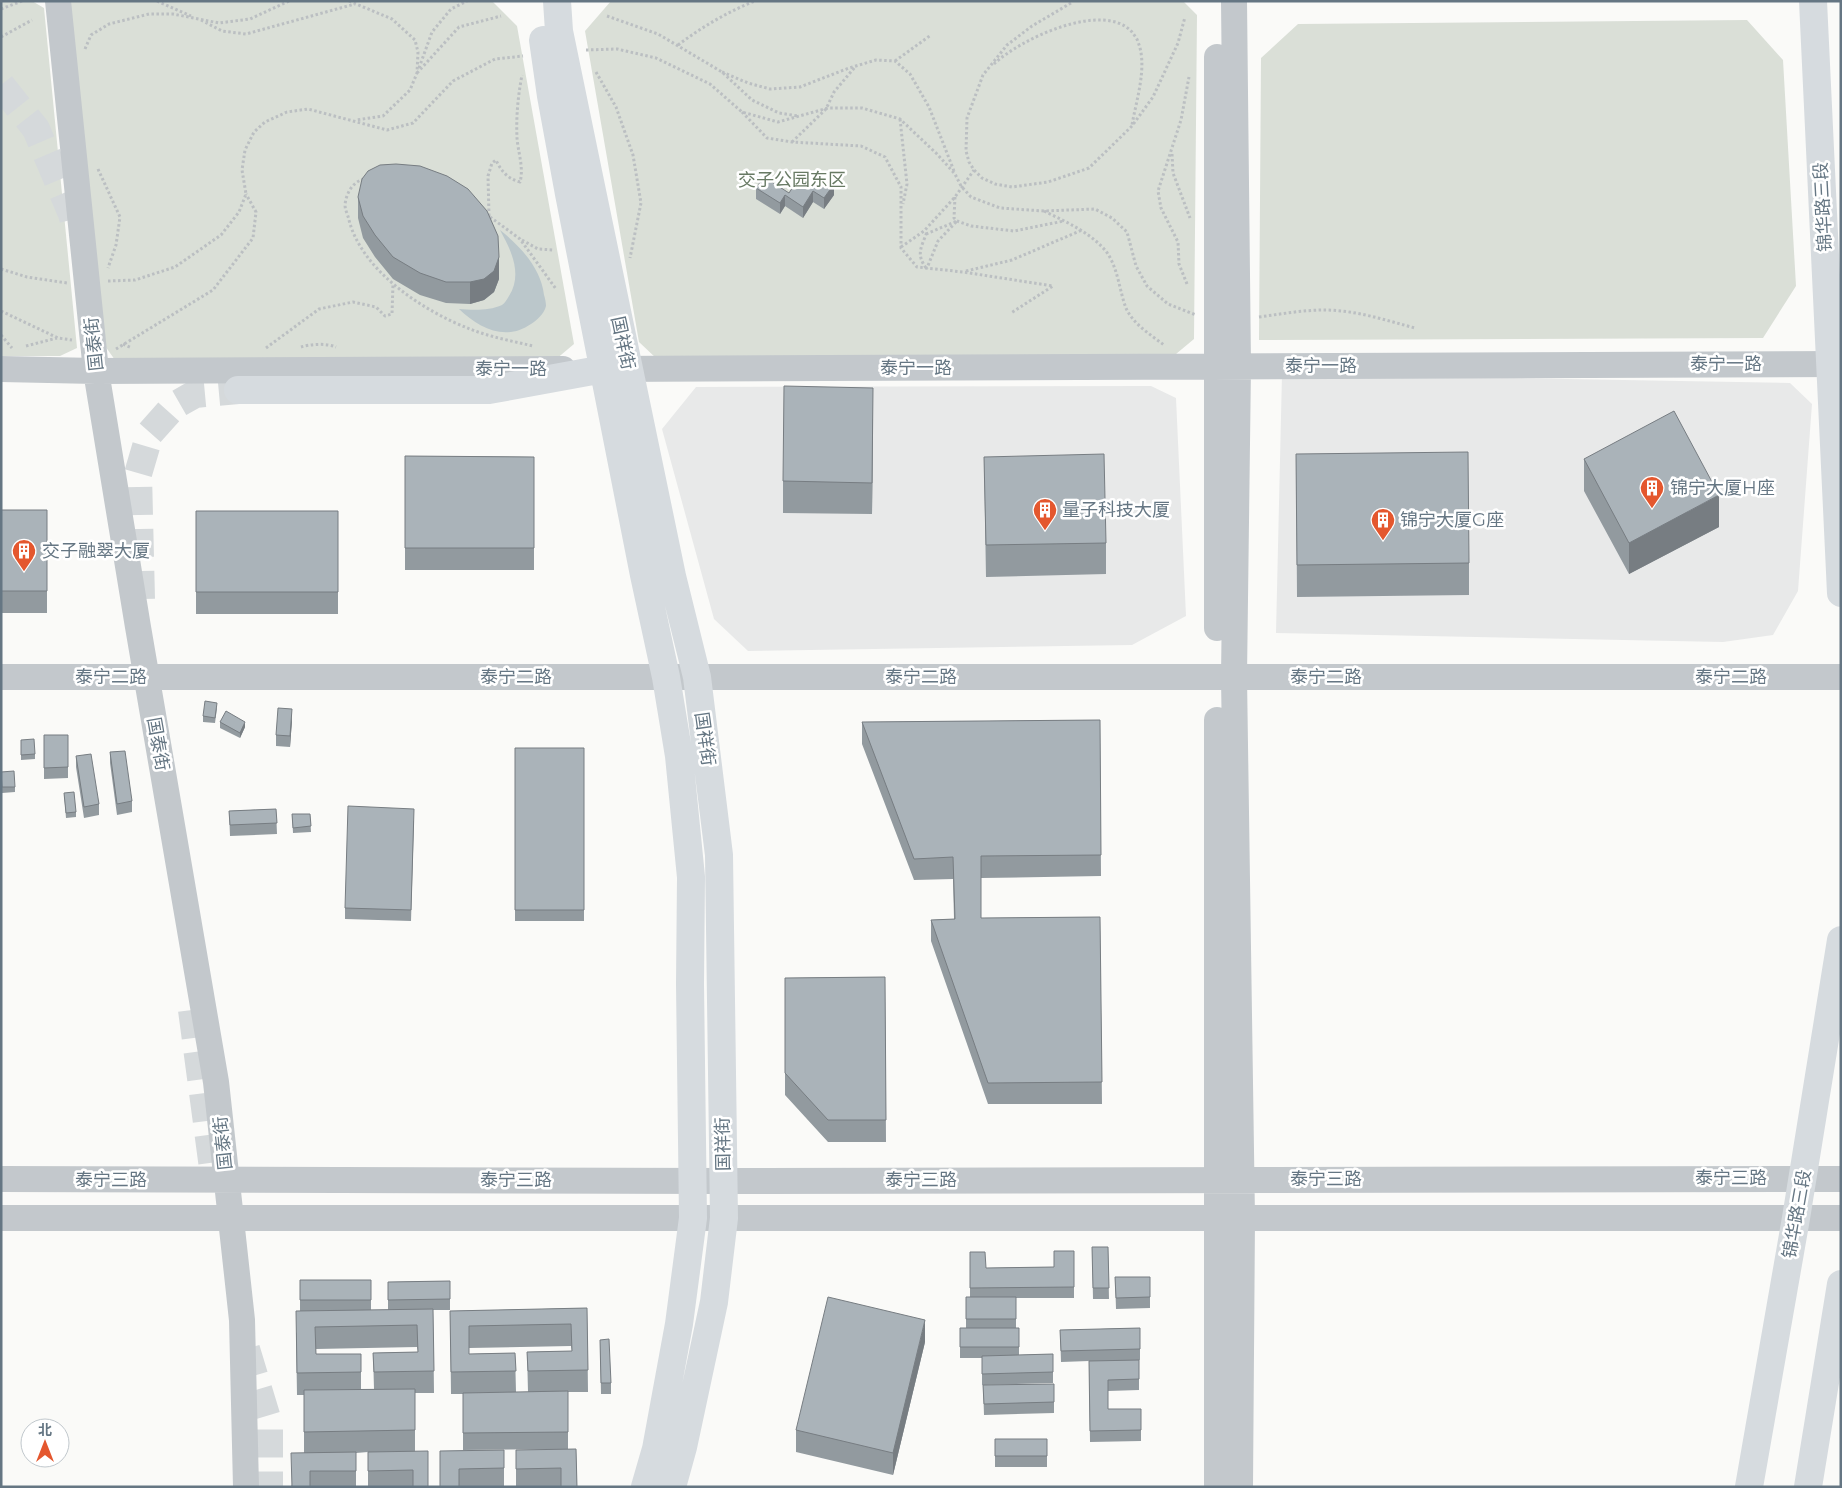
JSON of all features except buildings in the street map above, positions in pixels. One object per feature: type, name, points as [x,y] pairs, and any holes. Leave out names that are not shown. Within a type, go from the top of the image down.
[{"type":"main road","name":"国祥街","points":[[538,1],[551,96],[616,369],[672,576],[697,677],[719,855],[724,1218],[714,1302],[683,1447],[672,1487]]},
{"type":"main road","name":"国祥街","points":[[556,1],[559,31],[616,369],[644,575],[666,677],[679,756],[691,877],[690,984],[693,1218],[680,1324],[656,1449],[645,1487]]},
{"type":"main road","name":"锦华路三段","points":[[1813,1],[1836,364],[1841,593]]},
{"type":"main road","points":[[238,390],[490,390],[616,369]]},
{"type":"main road","name":"锦华路三段","points":[[1749,1487],[1803,1178],[1841,940]]},
{"type":"main road","points":[[1808,1487],[1841,1284]]},
{"type":"street","name":"国泰街","points":[[58,1],[96,370],[146,677],[216,1082],[242,1320],[246,1487]]},
{"type":"street","points":[[1217,1],[1228,366]]},
{"type":"street","points":[[1234,1],[1225,677],[1229,1179],[1240,1487]]},
{"type":"street","name":"泰宁一路","points":[[7,356],[96,370],[1836,364]]},
{"type":"street","name":"泰宁二路","points":[[1,677],[1841,677]]},
{"type":"street","name":"泰宁三路","points":[[1,1179],[724,1181],[1841,1179]]},
{"type":"street","points":[[1,1218],[1841,1218]]},
{"type":"street","points":[[1217,1487],[1230,1218]]},
{"type":"path","points":[[1,9],[22,1]]},
{"type":"path","points":[[157,1],[222,31],[246,34],[355,4]]},
{"type":"path","points":[[85,50],[91,35],[109,24],[149,14],[173,14],[219,23],[250,19],[289,1]]},
{"type":"path","points":[[349,1],[392,19],[414,40],[418,52],[417,73]]},
{"type":"path","points":[[353,121],[383,116],[410,90],[432,32],[451,9],[467,1]]},
{"type":"path","points":[[678,45],[701,28],[734,9],[755,1]]},
{"type":"path","points":[[1071,3],[1032,26],[1007,45],[983,75],[967,118],[966,151],[969,162],[982,178],[995,184],[1012,187],[1048,182],[1089,168],[1132,126],[1153,97],[1178,43],[1185,17]]},
{"type":"path","points":[[417,73],[459,27],[501,16]]},
{"type":"path","points":[[607,16],[658,34],[722,72],[748,83],[770,89],[800,87],[876,60],[895,61],[931,36]]},
{"type":"path","points":[[983,75],[1006,53],[1045,30],[1081,19],[1103,17],[1126,24],[1138,41],[1142,67],[1132,126]]},
{"type":"path","points":[[1,37],[32,20]]},
{"type":"path","points":[[895,61],[910,74],[928,107],[961,186],[972,197],[1000,208],[1044,210],[1094,209],[1112,218],[1127,232],[1136,266],[1147,286],[1168,304],[1197,316]]},
{"type":"path","points":[[792,142],[826,108],[834,92],[856,66]]},
{"type":"path","points":[[596,72],[616,107],[633,156],[641,203],[630,261]]},
{"type":"path","points":[[722,72],[752,100],[779,113],[800,116]]},
{"type":"path","points":[[489,216],[488,176],[492,163],[496,160],[500,169],[513,180],[520,182],[522,176],[517,139],[517,100],[522,75]]},
{"type":"path","points":[[1187,284],[1179,264],[1178,242],[1161,208],[1158,191],[1181,120],[1189,77]]},
{"type":"path","points":[[710,84],[742,112],[767,138],[792,142],[861,146],[884,157],[902,187],[901,248],[917,267],[1053,286],[1011,313]]},
{"type":"path","points":[[742,112],[778,122],[826,108],[862,108],[900,119],[955,174]]},
{"type":"path","points":[[115,349],[213,290],[254,238],[256,212],[246,194],[242,170],[245,150],[254,132],[265,122],[287,112],[308,109],[388,130],[414,123]]},
{"type":"path","points":[[900,119],[907,184],[901,215]]},
{"type":"path","points":[[1172,150],[1173,173],[1190,218]]},
{"type":"path","points":[[97,166],[120,217],[116,245],[108,269]]},
{"type":"path","points":[[901,248],[930,225],[955,197],[974,170]]},
{"type":"path","points":[[368,178],[360,180],[348,190],[345,206],[350,226],[358,244],[374,265],[393,283],[431,312],[470,330],[535,347]]},
{"type":"path","points":[[105,277],[100,283],[135,280],[175,267],[221,236],[239,212],[246,194]]},
{"type":"path","points":[[955,197],[954,218],[957,221],[972,226],[1014,231],[1064,221]]},
{"type":"path","points":[[481,210],[538,249],[554,250]]},
{"type":"path","points":[[1044,210],[1083,230],[1106,251],[1118,278],[1127,310],[1138,325],[1170,349]]},
{"type":"path","points":[[926,234],[957,221]]},
{"type":"path","points":[[927,268],[938,241],[957,221]]},
{"type":"path","points":[[927,268],[920,260],[919,252],[930,225]]},
{"type":"path","points":[[963,272],[1012,260],[1083,230]]},
{"type":"path","points":[[520,238],[556,289]]},
{"type":"path","points":[[1,269],[27,277],[72,284]]},
{"type":"path","points":[[260,353],[319,309],[353,302],[376,307],[385,316],[392,314],[394,302],[393,283]]},
{"type":"path","points":[[1259,317],[1325,310],[1362,314],[1415,328]]},
{"type":"path","points":[[1,311],[58,338],[79,341]]},
{"type":"path","points":[[22,347],[58,338]]},
{"type":"shaded area","points":[[500,230],[522,250],[534,267],[542,285],[546,303],[544,312],[536,321],[512,332],[502,332],[484,327],[459,309],[481,310],[497,307],[503,304],[509,296],[515,279],[514,262]]},
{"type":"shaded area","points":[[1282,374],[1790,383],[1812,404],[1798,591],[1773,635],[1723,642],[1276,633]]},
{"type":"shaded area","name":"量子科技大厦","points":[[1151,386],[1176,398],[1186,616],[1132,645],[748,651],[714,619],[662,429],[696,387]]},
{"type":"green space","points":[[1,1],[32,1],[44,8],[77,348],[60,356],[1,356]]},
{"type":"green space","points":[[70,1],[492,1],[517,26],[574,344],[555,360],[120,367],[105,346]]},
{"type":"green space","name":"交子公园东区","points":[[611,1],[1183,1],[1197,15],[1194,339],[1176,354],[657,359],[639,342],[585,31]]},
{"type":"green space","points":[[1747,20],[1783,60],[1796,286],[1763,338],[1259,340],[1261,58],[1298,24]]},
{"type":"tunnel","points":[[1,85],[36,129],[72,214],[77,233]]},
{"type":"tunnel","points":[[141,599],[138,474],[150,433],[174,406],[195,394],[238,390]]},
{"type":"tunnel","points":[[192,1010],[213,1168]]},
{"type":"tunnel","points":[[246,1349],[269,1425],[269,1487]]},
{"type":"place","name":"锦宁大厦H座","points":[[1652,509]]},
{"type":"place","name":"量子科技大厦","points":[[1045,531]]},
{"type":"place","name":"锦宁大厦G座","points":[[1383,541]]},
{"type":"place","name":"交子融翠大厦","points":[[24,572]]}]
